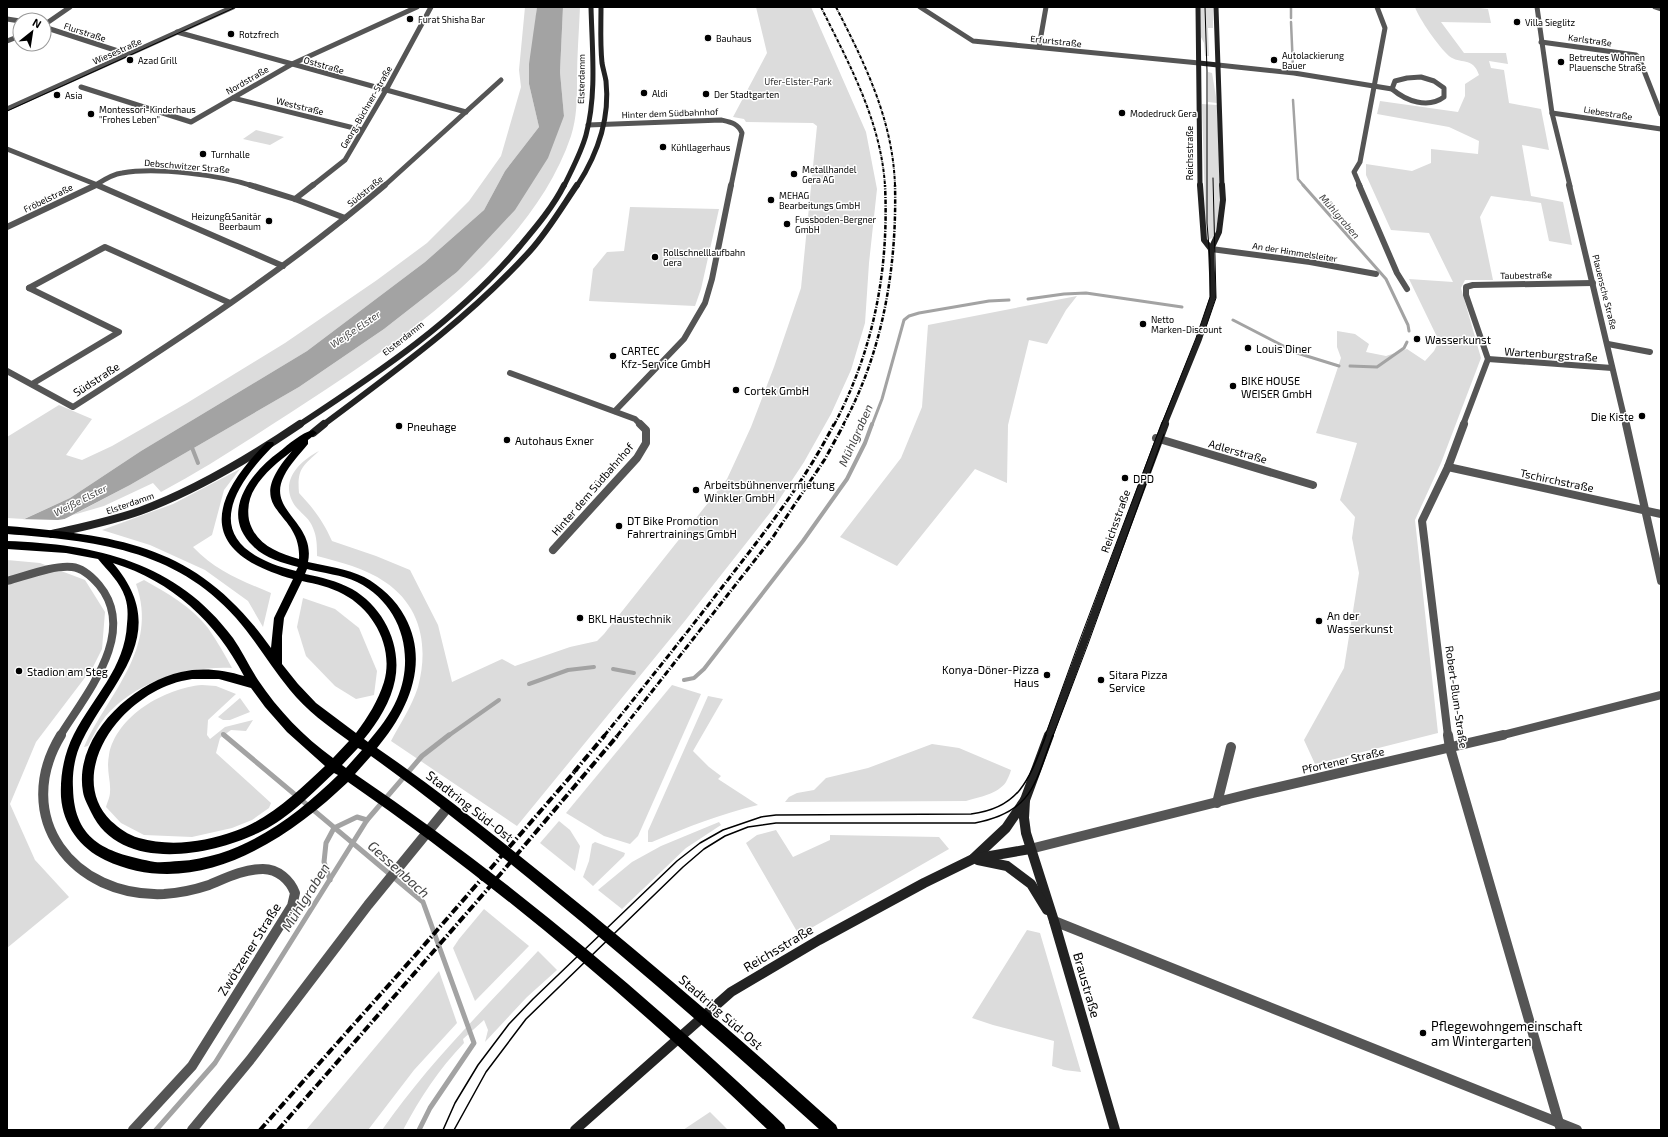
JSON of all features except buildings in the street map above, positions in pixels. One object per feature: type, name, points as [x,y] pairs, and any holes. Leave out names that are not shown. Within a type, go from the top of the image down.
[{"type":"main road","name":"Elsterdamm","points":[[52,534],[102,522],[145,509],[182,493],[270,444],[387,364],[443,320],[483,285],[517,250],[556,199],[580,152],[591,113],[591,7]]},
{"type":"main road","name":"Elsterdamm","points":[[313,433],[440,337],[469,312],[501,282],[530,251],[553,222],[590,162],[596,150],[604,124],[606,81],[602,63],[601,7]]},
{"type":"main road","name":"Reichsstraße","points":[[1198,7],[1200,198],[1204,240],[1211,249]]},
{"type":"main road","name":"Reichsstraße","points":[[1025,800],[1158,439],[1199,339],[1213,297],[1211,249],[1218,232],[1222,200],[1216,7]]},
{"type":"main road","points":[[1199,63],[1218,65]]},
{"type":"main road","points":[[102,557],[120,578],[132,602],[134,634],[125,660],[79,736],[70,757],[67,776],[67,795],[70,812],[79,832],[95,848],[114,859],[147,868],[176,868],[204,864],[230,856],[253,846],[298,820],[328,794],[360,762],[386,729],[405,693],[411,664],[408,636],[396,609],[379,592],[358,579],[286,560],[267,551],[250,538],[245,528],[243,506],[253,484],[261,472],[277,458],[313,433]]},
{"type":"main road","points":[[277,666],[276,643],[279,618],[302,569],[304,548],[298,531],[279,508],[275,497],[275,486],[283,470],[313,433]]},
{"type":"main road","points":[[254,684],[236,677],[213,673],[181,677],[154,688],[134,699],[110,722],[95,747],[88,770],[88,792],[101,821],[130,842],[150,847],[177,849],[205,846],[259,827],[314,785],[346,752],[375,718],[384,702],[392,677],[391,645],[380,620],[366,603],[345,590],[277,570],[254,561],[236,548],[225,529],[226,507],[234,488],[246,471],[270,444]]},
{"type":"main road","name":"Stadtring Süd-Ost","points":[[7,530],[81,536],[106,541],[154,555],[201,580],[231,605],[249,625],[293,688],[312,705],[340,728],[448,807],[607,934],[755,1061],[831,1130]]},
{"type":"main road","points":[[7,545],[62,550],[102,557],[136,566],[163,580],[191,600],[218,627],[235,651],[254,684],[286,724],[319,754],[427,832],[527,909],[633,996],[730,1083],[779,1130]]},
{"type":"main road","points":[[974,859],[1006,828],[1025,800]]},
{"type":"main road","name":"Braustraße","points":[[1025,800],[1024,818],[1030,849],[1054,921],[1115,1130]]},
{"type":"main road","name":"Reichsstraße","points":[[575,1130],[732,992],[819,940],[924,883],[974,859],[1030,849]]},
{"type":"main road","points":[[974,859],[1007,866],[1031,884],[1054,921]]},
{"type":"street","points":[[52,20],[70,7]]},
{"type":"street","name":"Wiesestraße","points":[[7,110],[233,7]]},
{"type":"street","name":"Nordstraße","points":[[81,87],[191,122],[292,64],[417,7]]},
{"type":"street","name":"Georg-Büchner-Straße","points":[[295,199],[345,160],[432,7]]},
{"type":"street","name":"Erfurtstraße","points":[[920,7],[973,41],[1199,63]]},
{"type":"street","points":[[1039,47],[1046,7]]},
{"type":"street","points":[[1377,7],[1385,28],[1360,162],[1354,172],[1397,273],[1407,289]]},
{"type":"street","name":"Plauensche Straße","points":[[1537,7],[1552,113],[1608,344],[1612,368],[1661,581]]},
{"type":"street","points":[[1656,7],[1661,8]]},
{"type":"street","name":"Flurstraße","points":[[52,29],[121,52]]},
{"type":"street","name":"Oststraße","points":[[177,32],[466,112]]},
{"type":"street","name":"Karlstraße","points":[[1542,42],[1636,56],[1639,58],[1661,114]]},
{"type":"street","points":[[1218,65],[1294,73],[1392,89],[1396,94],[1414,102],[1440,101],[1444,97],[1444,88],[1442,84],[1423,78],[1399,79],[1395,81],[1392,89]]},
{"type":"street","name":"Südstraße","points":[[7,370],[73,407],[283,266],[390,182],[501,80]]},
{"type":"street","name":"Weststraße","points":[[233,98],[362,130]]},
{"type":"street","name":"Liebestraße","points":[[1552,113],[1661,129]]},
{"type":"street","name":"Hinter dem Südbahnhof","points":[[588,125],[722,120],[733,122],[740,127],[742,133],[712,279],[705,302],[684,339],[614,411]]},
{"type":"street","points":[[7,148],[96,184],[283,266]]},
{"type":"street","name":"Debschwitzer Straße","points":[[96,184],[120,173],[142,171],[180,173],[233,179],[295,199],[345,218]]},
{"type":"street","name":"Fröbelstraße","points":[[7,227],[96,184]]},
{"type":"street","points":[[32,384],[119,332],[29,288],[105,247],[230,303]]},
{"type":"street","name":"An der Himmelsleiter","points":[[1211,249],[1310,262],[1376,274]]},
{"type":"street","name":"Taubestraße","points":[[1488,359],[1466,295],[1466,287],[1473,285],[1593,283]]},
{"type":"street","points":[[1608,344],[1650,352]]},
{"type":"street","name":"Wartenburgstraße","points":[[1488,359],[1612,368]]},
{"type":"street","name":"Robert-Blum-Straße","points":[[1488,359],[1448,467],[1422,521],[1450,748],[1560,1126]]},
{"type":"street","name":"Hinter dem Südbahnhof","points":[[510,373],[635,419],[646,430],[646,443],[637,458],[553,550]]},
{"type":"street","name":"Adlerstraße","points":[[1158,439],[1313,485]]},
{"type":"street","name":"Tschirchstraße","points":[[1448,467],[1661,514]]},
{"type":"street","name":"Zwötzener Straße","points":[[7,581],[74,566],[86,572],[98,583],[111,606],[113,629],[110,650],[103,668],[63,731],[49,759],[44,782],[44,804],[48,829],[61,852],[78,868],[98,880],[145,894],[165,894],[190,891],[249,870],[264,869],[276,871],[285,877],[292,885],[295,894],[292,906],[192,1066],[133,1130]]},
{"type":"street","name":"Pfortener Straße","points":[[1030,849],[1253,793],[1450,748],[1661,695]]},
{"type":"street","points":[[1217,803],[1231,747]]},
{"type":"street","points":[[192,1130],[226,1092],[281,1022],[347,933],[448,807]]},
{"type":"street","points":[[1054,921],[1560,1126],[1577,1130]]},
{"type":"green space","points":[[525,7],[537,7],[529,84],[539,127],[505,171],[484,210],[425,262],[307,351],[141,451],[70,498],[24,519],[7,518],[7,437],[59,405],[92,419],[66,455],[82,460],[112,446],[187,403],[285,343],[377,280],[427,243],[469,201],[501,156],[521,87],[519,70]]},
{"type":"green space","points":[[563,7],[580,7],[577,94],[571,136],[552,179],[524,220],[491,259],[453,295],[413,328],[371,359],[211,464],[161,492],[153,483],[104,506],[73,515],[130,485],[299,387],[384,329],[457,272],[564,116],[560,72]]},
{"type":"green space","name":"Ufer-Elster-Park","points":[[756,7],[811,7],[866,132],[877,189],[869,263],[865,323],[851,370],[831,414],[804,462],[773,509],[684,622],[517,826],[391,741],[413,701],[421,672],[423,657],[422,642],[414,615],[407,603],[397,592],[377,577],[352,566],[317,556],[316,542],[312,525],[296,507],[291,498],[289,490],[290,482],[298,467],[319,451],[308,461],[300,473],[299,493],[318,516],[332,541],[376,556],[410,570],[438,625],[452,682],[502,659],[515,666],[570,647],[597,641],[604,634],[727,479],[751,427],[774,367],[801,288],[817,126],[813,123],[746,122],[744,119],[733,117],[767,53]]},
{"type":"green space","points":[[1200,7],[1213,7],[1213,28],[1208,28],[1209,56],[1205,56],[1204,43],[1201,37]]},
{"type":"green space","points":[[1415,7],[1472,7],[1488,9],[1491,23],[1441,22],[1464,53],[1506,53],[1508,64],[1489,61],[1491,68],[1504,70],[1509,103],[1541,109],[1549,150],[1522,145],[1531,196],[1563,202],[1572,245],[1549,241],[1541,203],[1491,196],[1480,217],[1493,280],[1465,280],[1461,288],[1481,358],[1441,463],[1415,520],[1438,733],[1315,764],[1304,740],[1344,668],[1359,573],[1352,538],[1355,517],[1340,500],[1357,443],[1316,433],[1341,358],[1337,347],[1337,331],[1355,334],[1369,344],[1366,352],[1386,356],[1407,349],[1425,361],[1434,351],[1439,341],[1409,279],[1453,282],[1429,233],[1391,230],[1366,175],[1366,164],[1412,171],[1431,163],[1431,149],[1478,154],[1479,141],[1449,127],[1377,114],[1380,101],[1458,112],[1465,96],[1465,84],[1479,75],[1473,65],[1453,59],[1445,52],[1425,25]]},
{"type":"green space","points":[[1208,72],[1212,73],[1217,103],[1208,102]]},
{"type":"green space","points":[[1202,104],[1217,105],[1221,193],[1220,210],[1214,237],[1206,241]]},
{"type":"green space","points":[[256,130],[284,137],[270,145],[243,139]]},
{"type":"green space","name":"Rollschnelllaufbahn Gera","points":[[630,207],[719,209],[701,289],[695,306],[589,301],[593,269],[607,252],[624,251]]},
{"type":"green space","points":[[1077,296],[1066,310],[1047,344],[1029,340],[1008,425],[1007,483],[975,469],[897,566],[840,537],[901,458],[922,407],[928,325]]},
{"type":"green space","points":[[240,469],[224,490],[212,535],[193,547],[220,569],[271,593],[263,627],[248,601],[205,570],[150,545],[102,530],[173,504]]},
{"type":"green space","points":[[7,560],[40,563],[85,580],[105,612],[102,649],[93,667],[36,742],[10,804],[35,860],[69,897],[7,948]]},
{"type":"green space","points":[[144,580],[179,601],[202,620],[215,638],[232,668],[215,668],[180,673],[147,685],[118,704],[102,720],[88,746],[84,747],[94,727],[118,688],[136,650],[141,629],[141,607],[136,584]]},
{"type":"green space","points":[[303,598],[335,609],[359,628],[377,671],[374,695],[356,699],[335,686],[306,656],[297,627]]},
{"type":"green space","points":[[202,685],[216,686],[236,694],[208,720],[207,735],[210,739],[225,727],[253,720],[246,731],[231,730],[220,738],[216,753],[271,803],[269,808],[252,820],[232,828],[192,837],[144,835],[121,823],[106,807],[110,792],[108,761],[113,741],[121,728],[144,706],[173,692],[188,687]]},
{"type":"green space","points":[[672,685],[701,694],[638,836],[630,844],[604,836],[566,813]]},
{"type":"green space","points":[[708,696],[723,699],[693,751],[709,767],[721,776],[718,779],[758,805],[717,817],[652,842],[648,842],[648,831]]},
{"type":"green space","points":[[240,698],[250,712],[230,720],[223,720],[218,717]]},
{"type":"green space","points":[[932,744],[959,748],[1011,770],[1010,774],[1003,786],[993,792],[966,801],[785,802],[789,797],[797,793],[814,790],[826,778],[868,768]]},
{"type":"green space","points":[[559,821],[570,830],[580,846],[575,871],[540,843]]},
{"type":"green space","points":[[719,822],[721,825],[686,848],[622,909],[598,890],[632,862],[661,846]]},
{"type":"green space","points":[[776,830],[793,857],[830,840],[830,835],[939,837],[949,849],[799,935],[746,843],[757,835]]},
{"type":"green space","points":[[595,842],[625,853],[624,856],[593,886],[583,877],[589,861],[592,844]]},
{"type":"green space","points":[[484,909],[529,946],[475,1001],[453,948]]},
{"type":"green space","points":[[1027,930],[1040,933],[1081,1072],[1064,1070],[1052,1066],[1054,1041],[972,1018]]},
{"type":"green space","points":[[538,951],[557,970],[527,997],[485,1042],[488,1030],[484,1020],[463,1039],[464,1043],[430,1084],[403,1130],[382,1130],[399,1106],[437,1060]]},
{"type":"green space","points":[[439,971],[457,1023],[414,1070],[368,1130],[306,1130]]},
{"type":"green space","points":[[710,1112],[728,1130],[683,1130]]},
{"type":"water","name":"Weiße Elster","points":[[537,7],[563,7],[560,72],[564,116],[548,158],[515,210],[457,272],[384,329],[299,387],[130,485],[7,549],[7,527],[70,498],[141,451],[307,351],[425,262],[484,210],[505,171],[539,127],[529,84],[529,64]]},
{"type":"pier","points":[[71,518],[7,551],[7,525],[19,519],[58,520]]},
{"type":"waterway","name":"Mühlgraben","points":[[1291,7],[1291,18]]},
{"type":"waterway","name":"Mühlgraben","points":[[1291,22],[1293,68]]},
{"type":"waterway","name":"Mühlgraben","points":[[1293,100],[1298,179],[1304,186]]},
{"type":"waterway","name":"Mühlgraben","points":[[1303,185],[1386,279],[1408,325],[1409,331]]},
{"type":"waterway","name":"Mühlgraben","points":[[1028,299],[1064,294],[1086,293],[1182,307]]},
{"type":"waterway","name":"Mühlgraben","points":[[872,425],[882,399],[904,320],[909,316],[919,313],[989,301],[1009,300]]},
{"type":"waterway","name":"Mühlgraben","points":[[1233,320],[1297,353],[1339,366]]},
{"type":"waterway","name":"Mühlgraben","points":[[1350,366],[1377,367],[1404,348],[1407,342]]},
{"type":"waterway","name":"Mühlgraben","points":[[684,680],[694,678],[704,669],[803,541],[847,479],[865,443],[872,424]]},
{"type":"waterway","name":"Gessenbach","points":[[191,445],[198,463]]},
{"type":"waterway","name":"Mühlgraben","points":[[529,684],[568,670],[594,667]]},
{"type":"waterway","name":"Mühlgraben","points":[[613,669],[634,673]]},
{"type":"waterway","name":"Mühlgraben","points":[[448,736],[499,700]]},
{"type":"waterway","name":"Gessenbach","points":[[224,735],[335,828]]},
{"type":"waterway","name":"Mühlgraben","points":[[367,820],[422,756],[449,735]]},
{"type":"waterway","points":[[335,828],[357,817],[367,820]]},
{"type":"waterway","name":"Mühlgraben","points":[[353,843],[367,820]]},
{"type":"waterway","points":[[330,879],[324,862],[326,843],[335,828]]},
{"type":"waterway","name":"Gessenbach","points":[[335,828],[353,843]]},
{"type":"waterway","name":"Mühlgraben","points":[[330,879],[353,843]]},
{"type":"waterway","name":"Gessenbach","points":[[353,843],[423,902],[474,1043],[430,1108],[419,1130]]},
{"type":"waterway","name":"Mühlgraben","points":[[156,1130],[215,1063],[330,879]]},
{"type":"tram line","points":[[7,111],[236,7]]},
{"type":"tram line","points":[[1045,736],[1156,438],[1196,338],[1210,297],[1210,260],[1207,223],[1207,71],[1205,7]]},
{"type":"tram line","points":[[1205,330],[1216,298],[1213,178]]},
{"type":"tram line","points":[[1053,736],[1164,434]]},
{"type":"tram line","points":[[443,1130],[455,1103],[478,1065],[509,1024],[533,999],[677,861],[700,843],[723,830],[761,817],[776,815],[971,814],[988,811],[1002,805],[1021,788],[1035,764],[1046,735]]},
{"type":"tram line","points":[[454,1130],[486,1072],[526,1019],[683,867],[704,849],[725,836],[748,827],[776,823],[975,823],[994,818],[1009,811],[1020,803],[1029,793],[1036,781],[1053,735]]},
{"type":"railway","points":[[821,7],[862,94],[870,116],[882,162],[885,186]]},
{"type":"railway","points":[[836,7],[876,93],[889,138],[895,186]]},
{"type":"railway","points":[[834,425],[848,396],[859,367],[869,338],[876,308],[884,248],[886,217],[885,185]]},
{"type":"railway","points":[[843,425],[857,397],[868,368],[878,339],[885,308],[893,247],[895,186]]},
{"type":"railway","points":[[604,736],[699,617],[772,522],[799,484],[834,424]]},
{"type":"railway","points":[[617,736],[773,537],[825,459],[844,424]]},
{"type":"railway","points":[[574,772],[605,735]]},
{"type":"railway","points":[[278,1130],[486,891],[618,735]]},
{"type":"railway","points":[[260,1130],[419,951],[577,769]]},
{"type":"place","name":"Furat Shisha Bar","points":[[410,19]]},
{"type":"place","name":"Villa Sieglitz","points":[[1517,22]]},
{"type":"place","name":"Rotzfrech","points":[[231,34]]},
{"type":"place","name":"Bauhaus","points":[[708,38]]},
{"type":"place","name":"Azad Grill","points":[[130,60]]},
{"type":"place","name":"Autolackierung Bauer","points":[[1274,60]]},
{"type":"place","name":"Betreutes Wohnen Plauensche Straße","points":[[1561,62]]},
{"type":"place","name":"Aldi","points":[[644,93]]},
{"type":"place","name":"Der Stadtgarten","points":[[706,94]]},
{"type":"place","name":"Asia","points":[[57,95]]},
{"type":"place","name":"Modedruck Gera","points":[[1122,113]]},
{"type":"place","name":"Montessori-Kinderhaus \"Frohes Leben\"","points":[[91,114]]},
{"type":"place","name":"Kühllagerhaus","points":[[663,147]]},
{"type":"place","name":"Turnhalle","points":[[203,154]]},
{"type":"place","name":"Metallhandel Gera AG","points":[[794,174]]},
{"type":"place","name":"MEHAG Bearbeitungs GmbH","points":[[771,200]]},
{"type":"place","name":"Heizung&Sanitär Beerbaum","points":[[269,221]]},
{"type":"place","name":"Fussboden-Bergner GmbH","points":[[787,224]]},
{"type":"place","name":"Rollschnelllaufbahn Gera","points":[[655,257]]},
{"type":"place","name":"Netto Marken-Discount","points":[[1143,324]]},
{"type":"place","name":"Wasserkunst","points":[[1417,339]]},
{"type":"place","name":"Louis Diner","points":[[1248,348]]},
{"type":"place","name":"CARTEC Kfz-Service GmbH","points":[[613,356]]},
{"type":"place","name":"BIKE HOUSE WEISER GmbH","points":[[1233,386]]},
{"type":"place","name":"Cortek GmbH","points":[[736,390]]},
{"type":"place","name":"Die Kiste","points":[[1642,416]]},
{"type":"place","name":"Pneuhage","points":[[399,426]]},
{"type":"place","name":"Autohaus Exner","points":[[507,440]]},
{"type":"place","name":"DPD","points":[[1125,478]]},
{"type":"place","name":"Arbeitsbühnenvermietung Winkler GmbH","points":[[696,490]]},
{"type":"place","name":"DT Bike Promotion Fahrertrainings GmbH","points":[[619,526]]},
{"type":"place","name":"BKL Haustechnik","points":[[580,618]]},
{"type":"place","name":"An der Wasserkunst","points":[[1319,621]]},
{"type":"place","name":"Stadion am Steg","points":[[19,671]]},
{"type":"place","name":"Konya-Döner-Pizza Haus","points":[[1047,675]]},
{"type":"place","name":"Sitara Pizza Service","points":[[1101,680]]},
{"type":"place","name":"Pflegewohngemeinschaft am Wintergarten","points":[[1423,1033]]}]
